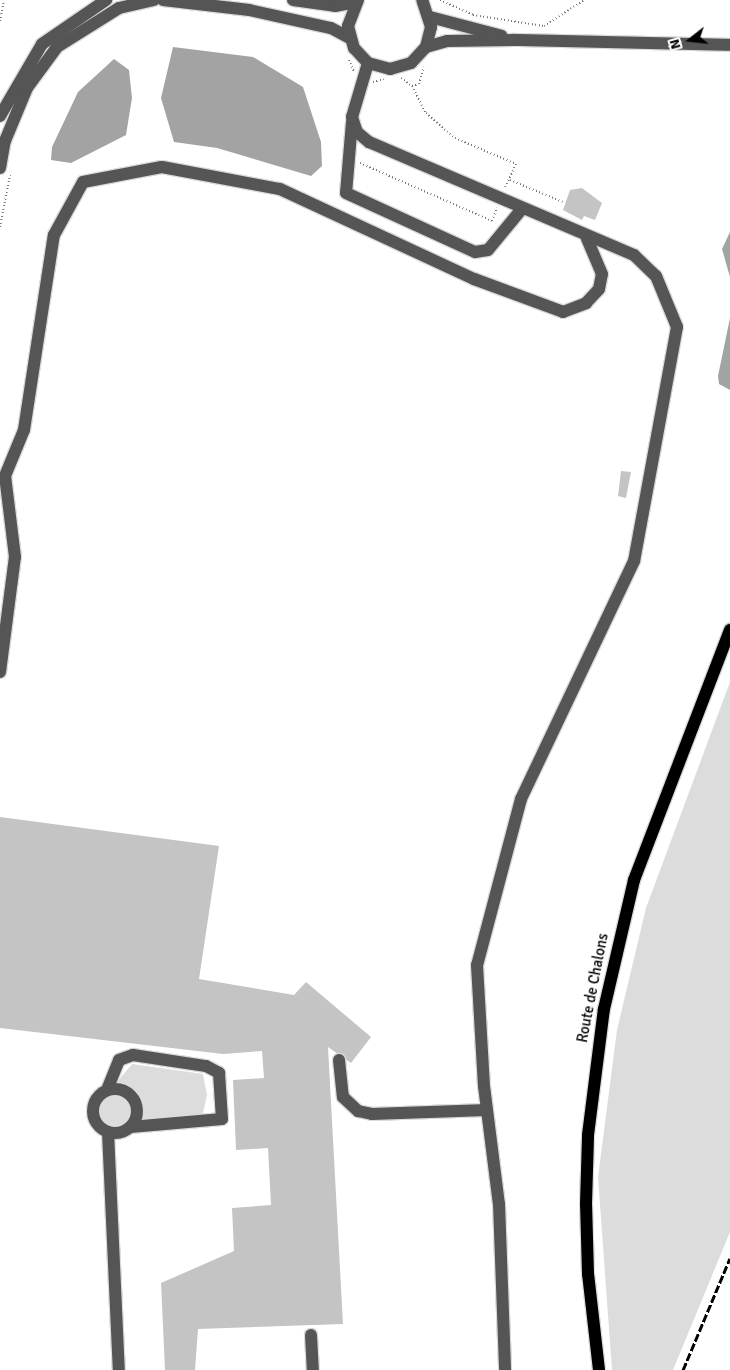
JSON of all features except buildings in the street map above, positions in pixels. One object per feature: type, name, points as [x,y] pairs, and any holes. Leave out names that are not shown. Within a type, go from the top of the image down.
[{"type":"main road","name":"Route de Chalons","points":[[599,1370],[588,1274],[586,1204],[588,1135],[604,1009],[634,880],[730,630]]},
{"type":"street","points":[[0,116],[42,44],[106,0]]},
{"type":"street","points":[[5,170],[5,141],[26,88],[57,48],[120,8],[154,0]]},
{"type":"street","points":[[164,0],[249,10],[330,28],[350,38],[368,63],[401,67],[426,47],[447,42],[514,40],[730,44]]},
{"type":"street","points":[[293,0],[335,6],[357,1]]},
{"type":"street","points":[[422,0],[430,17],[426,47]]},
{"type":"street","points":[[350,38],[350,13],[357,1]]},
{"type":"street","points":[[430,17],[514,40]]},
{"type":"street","points":[[368,63],[352,117],[346,193],[475,252],[488,250],[521,210]]},
{"type":"street","points":[[352,117],[357,132],[369,142],[521,210],[587,238],[634,255],[656,276],[677,327],[634,561],[521,799],[477,965],[487,1110],[499,1204],[505,1370]]},
{"type":"street","points":[[0,672],[15,557],[5,476],[24,430],[54,235],[83,182],[162,167],[280,189],[474,279],[563,312],[586,303],[599,289],[602,274],[587,238]]},
{"type":"street","points":[[133,1055],[206,1066],[219,1074],[222,1119],[130,1127],[108,1132],[96,1123],[93,1109],[107,1090],[119,1060],[133,1055]]},
{"type":"street","points":[[339,1060],[343,1096],[358,1111],[372,1114],[487,1110]]},
{"type":"street","points":[[107,1090],[122,1090],[134,1099],[137,1114],[130,1127]]},
{"type":"street","points":[[108,1132],[119,1370]]},
{"type":"street","points":[[311,1335],[313,1370]]},
{"type":"path","points":[[0,21],[4,0]]},
{"type":"path","points":[[440,0],[453,8],[499,21],[544,26],[584,0]]},
{"type":"path","points":[[447,21],[453,8]]},
{"type":"path","points":[[347,56],[356,79],[377,83],[391,77]]},
{"type":"path","points":[[397,77],[412,86],[418,84],[424,63]]},
{"type":"path","points":[[0,227],[5,170]]},
{"type":"path","points":[[509,180],[563,202]]},
{"type":"shaded area","points":[[173,47],[253,57],[303,87],[321,142],[322,166],[311,176],[217,148],[174,142],[161,98]]},
{"type":"shaded area","points":[[114,59],[129,70],[132,98],[126,135],[71,163],[51,160],[52,147],[78,92]]},
{"type":"shaded area","points":[[730,232],[730,277],[722,249]]},
{"type":"shaded area","points":[[730,318],[730,390],[719,384],[718,376]]},
{"type":"shaded area","points":[[730,682],[730,1232],[673,1370],[612,1370],[598,1177],[617,1030],[646,908]]},
{"type":"shaded area","points":[[132,1064],[203,1074],[207,1095],[202,1118],[140,1122],[138,1096],[117,1082]]},
{"type":"shaded area","points":[[114,1094],[125,1099],[130,1110],[125,1121],[114,1126],[103,1121],[98,1110],[103,1099]]},
{"type":"railway","points":[[683,1370],[730,1258]]}]
